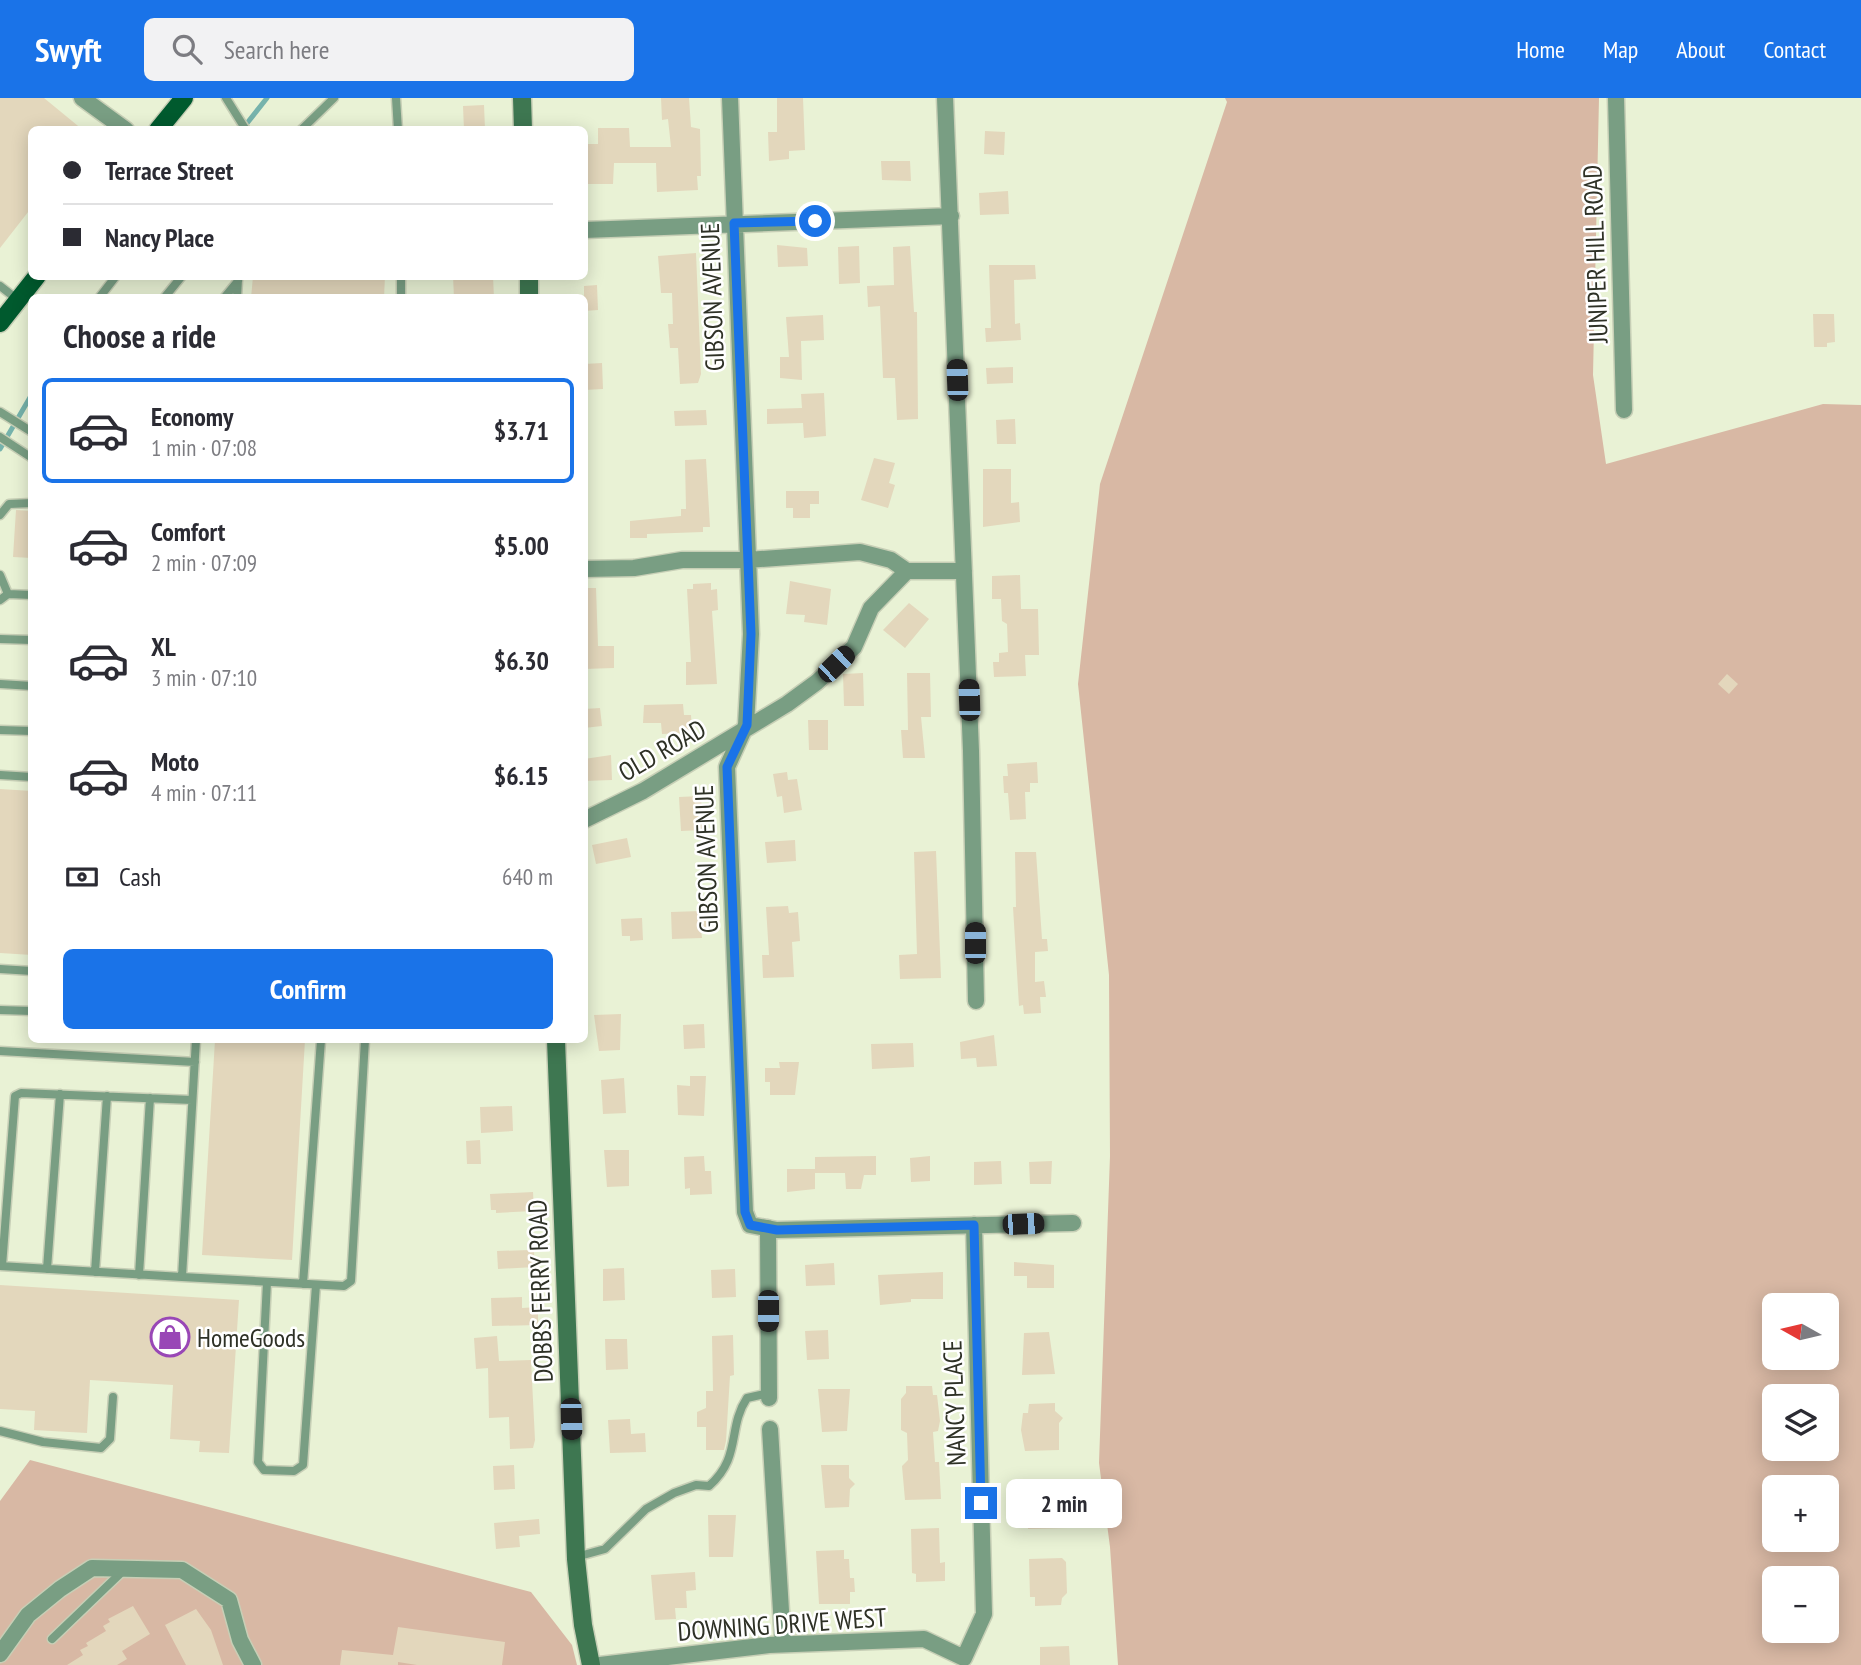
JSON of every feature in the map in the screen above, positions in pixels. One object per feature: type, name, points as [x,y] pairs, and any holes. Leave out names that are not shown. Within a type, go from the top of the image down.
[{"type":"main road","points":[[161,126],[184,98]]},
{"type":"main road","points":[[522,98],[523,126]]},
{"type":"main road","points":[[0,323],[34,280]]},
{"type":"main road","name":"DOBBS FERRY ROAD","points":[[556,1043],[576,1557],[583,1625],[592,1665]]},
{"type":"street","name":"GIBSON AVENUE","points":[[730,98],[751,645],[749,704],[744,730],[727,767],[744,1198],[750,1225],[768,1228]]},
{"type":"street","points":[[945,98],[964,571],[976,1002]]},
{"type":"street","name":"JUNIPER HILL ROAD","points":[[1616,98],[1624,410]]},
{"type":"street","points":[[93,101],[121,126]]},
{"type":"street","points":[[588,230],[951,216]]},
{"type":"street","points":[[588,569],[634,568],[682,560],[747,560],[860,552],[891,560],[907,572],[964,571]]},
{"type":"street","name":"OLD ROAD","points":[[588,818],[643,791],[807,689],[854,647],[871,608],[907,572]]},
{"type":"street","points":[[769,1396],[768,1228],[1073,1223]]},
{"type":"street","name":"NANCY PLACE","points":[[964,1658],[984,1614],[974,1225]]},
{"type":"street","points":[[770,1429],[783,1644]]},
{"type":"street","points":[[1,1651],[28,1615],[92,1568],[182,1570],[229,1600],[240,1640],[253,1665]]},
{"type":"street","name":"DOWNING DRIVE WEST","points":[[600,1665],[783,1644],[924,1639],[964,1658]]},
{"type":"lane","points":[[226,98],[244,126]]},
{"type":"lane","points":[[305,126],[334,98]]},
{"type":"lane","points":[[396,98],[398,126]]},
{"type":"lane","points":[[102,294],[113,280]]},
{"type":"lane","points":[[167,294],[179,280]]},
{"type":"lane","points":[[0,286],[18,300]]},
{"type":"lane","points":[[1,413],[28,430]]},
{"type":"lane","points":[[0,437],[28,455]]},
{"type":"lane","points":[[0,515],[9,504],[28,503]]},
{"type":"lane","points":[[0,575],[4,597],[28,595]]},
{"type":"lane","points":[[0,639],[28,640]]},
{"type":"lane","points":[[0,684],[28,686]]},
{"type":"lane","points":[[0,730],[28,732]]},
{"type":"lane","points":[[0,775],[28,777]]},
{"type":"lane","points":[[0,969],[28,971]]},
{"type":"lane","points":[[0,1010],[28,1012]]},
{"type":"lane","points":[[182,1278],[196,1043]]},
{"type":"lane","points":[[303,1284],[321,1043]]},
{"type":"lane","points":[[192,1100],[20,1093],[13,1100],[1,1266],[344,1286],[351,1281],[365,1043]]},
{"type":"lane","points":[[1,1050],[195,1062]]},
{"type":"lane","points":[[47,1269],[60,1094]]},
{"type":"lane","points":[[95,1272],[107,1096]]},
{"type":"lane","points":[[139,1275],[150,1098]]},
{"type":"lane","points":[[267,1282],[258,1462],[264,1470],[295,1471],[303,1465],[316,1285]]},
{"type":"lane","points":[[576,1557],[605,1549],[646,1508],[674,1493],[696,1485],[709,1486],[728,1464],[741,1407],[747,1398],[769,1396]]},
{"type":"lane","points":[[0,1431],[43,1442],[101,1448],[110,1439],[113,1397]]},
{"type":"lane","points":[[52,1639],[127,1567]]},
{"type":"shaded area","points":[[1225,98],[1599,98],[1593,375],[1606,464],[1823,404],[1861,405],[1861,1665],[1118,1665],[1110,1547],[1099,1463],[1110,1156],[1109,975],[1078,684],[1100,484],[1227,102]]},
{"type":"shaded area","points":[[30,1460],[531,1592],[572,1645],[577,1665],[0,1665],[0,1501]]},
{"type":"building","points":[[0,98],[44,98],[78,126],[28,126],[28,212],[0,248]]},
{"type":"building","points":[[661,98],[689,98],[691,127],[700,129],[701,176],[697,176],[698,190],[657,192],[656,163],[614,163],[613,184],[588,184],[588,144],[598,144],[598,128],[629,128],[630,147],[671,147],[668,119],[662,120]]},
{"type":"building","points":[[777,98],[803,98],[805,150],[789,151],[789,159],[769,161],[768,132],[777,132]]},
{"type":"building","points":[[484,105],[485,126],[464,126],[463,106]]},
{"type":"building","points":[[985,131],[1005,132],[1004,155],[984,154]]},
{"type":"building","points":[[881,161],[910,161],[911,181],[882,180]]},
{"type":"building","points":[[1008,191],[1009,214],[980,215],[979,193]]},
{"type":"building","points":[[777,245],[807,248],[808,266],[778,267]]},
{"type":"building","points":[[859,246],[860,283],[839,284],[838,247]]},
{"type":"building","points":[[910,246],[914,312],[917,312],[918,419],[897,420],[895,378],[883,378],[880,306],[868,307],[867,286],[894,285],[893,247]]},
{"type":"building","points":[[696,253],[701,374],[698,383],[680,384],[678,348],[670,348],[668,324],[673,324],[672,293],[661,293],[658,256]]},
{"type":"building","points":[[989,265],[1035,265],[1036,279],[1014,280],[1015,324],[1020,323],[1021,340],[986,342],[985,328],[991,328]]},
{"type":"building","points":[[253,280],[385,280],[384,294],[251,294]]},
{"type":"building","points":[[453,280],[493,280],[494,294],[454,294]]},
{"type":"building","points":[[597,285],[598,310],[588,311],[588,294],[584,294],[584,286]]},
{"type":"building","points":[[1813,314],[1834,314],[1835,342],[1827,343],[1827,347],[1814,347]]},
{"type":"building","points":[[823,315],[824,340],[801,341],[802,380],[780,378],[780,357],[789,357],[786,317]]},
{"type":"building","points":[[602,363],[603,389],[588,390],[588,364]]},
{"type":"building","points":[[1013,367],[1013,383],[987,384],[986,368]]},
{"type":"building","points":[[824,393],[826,436],[804,438],[803,423],[767,424],[767,409],[802,408],[801,394]]},
{"type":"building","points":[[706,410],[707,425],[675,426],[674,411]]},
{"type":"building","points":[[1015,419],[1016,444],[997,444],[996,420]]},
{"type":"building","points":[[874,458],[895,463],[889,483],[895,485],[888,508],[861,500]]},
{"type":"building","points":[[706,459],[710,527],[703,527],[703,532],[647,534],[647,538],[630,538],[630,521],[681,516],[681,509],[686,509],[685,460]]},
{"type":"building","points":[[983,469],[1011,469],[1011,503],[1019,502],[1020,522],[983,527]]},
{"type":"building","points":[[786,491],[819,491],[819,504],[810,504],[810,518],[793,518],[793,508],[786,508]]},
{"type":"building","points":[[16,510],[28,511],[28,558],[13,557]]},
{"type":"building","points":[[1020,575],[1021,609],[1038,609],[1039,655],[1025,655],[1026,676],[994,677],[993,662],[999,662],[999,653],[1008,652],[1007,624],[1002,621],[1001,599],[992,599],[992,576]]},
{"type":"building","points":[[790,581],[831,589],[827,625],[804,622],[805,615],[786,614]]},
{"type":"building","points":[[711,583],[711,590],[717,589],[718,610],[712,611],[717,684],[686,685],[686,662],[691,662],[687,589],[693,589],[693,584]]},
{"type":"building","points":[[588,588],[596,588],[598,646],[614,646],[614,668],[588,669]]},
{"type":"building","points":[[909,603],[929,619],[905,648],[883,630]]},
{"type":"building","points":[[863,673],[864,706],[844,706],[843,674]]},
{"type":"building","points":[[907,673],[930,673],[931,717],[921,717],[925,758],[903,758],[901,730],[908,730]]},
{"type":"building","points":[[1727,674],[1738,684],[1729,694],[1718,684]]},
{"type":"building","points":[[683,704],[684,715],[691,715],[692,730],[686,733],[662,734],[661,723],[643,723],[644,705]]},
{"type":"building","points":[[600,708],[602,726],[588,728],[588,709]]},
{"type":"building","points":[[808,720],[828,720],[828,750],[809,750]]},
{"type":"building","points":[[611,755],[612,780],[588,781],[588,758]]},
{"type":"building","points":[[1037,762],[1038,783],[1030,783],[1030,792],[1025,792],[1026,819],[1010,820],[1008,793],[1004,793],[1003,776],[1008,776],[1007,764]]},
{"type":"building","points":[[787,772],[788,780],[797,779],[802,810],[784,813],[782,796],[777,797],[773,774]]},
{"type":"building","points":[[0,789],[28,791],[28,955],[0,953]]},
{"type":"building","points":[[701,796],[703,830],[681,831],[679,797]]},
{"type":"building","points":[[627,838],[631,857],[596,864],[592,845]]},
{"type":"building","points":[[795,840],[796,861],[767,863],[765,842]]},
{"type":"building","points":[[936,851],[941,978],[900,979],[899,955],[917,954],[914,852]]},
{"type":"building","points":[[1015,852],[1036,852],[1042,939],[1047,939],[1048,951],[1035,952],[1035,982],[1044,981],[1046,997],[1040,997],[1041,1013],[1024,1014],[1023,1005],[1019,1006],[1013,907],[1016,907]]},
{"type":"building","points":[[788,906],[789,913],[798,912],[800,941],[792,942],[794,977],[763,978],[762,955],[769,955],[766,907]]},
{"type":"building","points":[[701,911],[701,916],[709,915],[709,930],[701,930],[702,938],[672,939],[671,912]]},
{"type":"building","points":[[642,918],[643,940],[630,941],[630,936],[622,936],[621,919]]},
{"type":"building","points":[[621,1014],[620,1050],[599,1051],[594,1015]]},
{"type":"building","points":[[704,1024],[705,1048],[684,1049],[683,1025]]},
{"type":"building","points":[[994,1035],[997,1066],[977,1067],[976,1058],[961,1059],[960,1042]]},
{"type":"building","points":[[215,1043],[305,1043],[292,1260],[202,1255]]},
{"type":"building","points":[[913,1043],[914,1067],[872,1069],[871,1044]]},
{"type":"building","points":[[779,1062],[799,1062],[795,1095],[770,1095],[770,1082],[765,1082],[765,1068],[780,1068]]},
{"type":"building","points":[[690,1076],[706,1076],[704,1116],[678,1115],[677,1085],[690,1086]]},
{"type":"building","points":[[624,1078],[626,1113],[603,1114],[601,1080]]},
{"type":"building","points":[[512,1106],[513,1131],[481,1133],[480,1107]]},
{"type":"building","points":[[480,1140],[481,1164],[467,1164],[466,1141]]},
{"type":"building","points":[[604,1150],[629,1150],[629,1186],[607,1187]]},
{"type":"building","points":[[704,1156],[705,1171],[711,1171],[712,1194],[690,1195],[690,1188],[685,1189],[684,1157]]},
{"type":"building","points":[[876,1156],[876,1175],[864,1175],[861,1189],[846,1189],[845,1173],[815,1173],[815,1157]]},
{"type":"building","points":[[930,1156],[930,1181],[911,1182],[910,1158]]},
{"type":"building","points":[[1001,1161],[1002,1184],[974,1185],[974,1162]]},
{"type":"building","points":[[1052,1161],[1051,1184],[1030,1184],[1029,1162]]},
{"type":"building","points":[[787,1169],[815,1169],[815,1189],[787,1192]]},
{"type":"building","points":[[533,1192],[534,1211],[496,1213],[496,1210],[491,1210],[490,1194]]},
{"type":"building","points":[[497,1251],[534,1251],[535,1267],[498,1269]]},
{"type":"building","points":[[1014,1262],[1054,1265],[1054,1288],[1027,1288],[1027,1276],[1014,1276]]},
{"type":"building","points":[[834,1263],[835,1285],[806,1286],[805,1265]]},
{"type":"building","points":[[624,1268],[625,1300],[603,1301],[603,1269]]},
{"type":"building","points":[[735,1269],[736,1297],[712,1298],[711,1270]]},
{"type":"building","points":[[943,1272],[943,1299],[911,1299],[911,1302],[880,1305],[878,1275]]},
{"type":"building","points":[[0,1285],[239,1300],[229,1453],[199,1452],[200,1441],[170,1439],[173,1385],[90,1380],[87,1433],[34,1430],[35,1411],[0,1409]]},
{"type":"building","points":[[522,1297],[522,1308],[538,1307],[538,1325],[492,1326],[491,1298]]},
{"type":"building","points":[[828,1330],[829,1359],[807,1360],[805,1331]]},
{"type":"building","points":[[1049,1332],[1055,1374],[1022,1375],[1024,1333]]},
{"type":"building","points":[[733,1335],[734,1375],[730,1376],[724,1450],[706,1450],[706,1427],[697,1427],[697,1412],[706,1408],[706,1391],[713,1391],[712,1336]]},
{"type":"building","points":[[497,1336],[499,1361],[531,1360],[535,1440],[533,1448],[510,1449],[509,1417],[489,1418],[488,1368],[476,1369],[474,1338]]},
{"type":"building","points":[[605,1339],[627,1339],[628,1369],[606,1370]]},
{"type":"building","points":[[906,1386],[932,1386],[933,1395],[937,1395],[940,1421],[938,1431],[933,1432],[935,1462],[939,1462],[941,1499],[905,1500],[902,1466],[908,1460],[907,1433],[901,1430],[901,1399],[906,1393]]},
{"type":"building","points":[[818,1389],[850,1389],[847,1431],[822,1432]]},
{"type":"building","points":[[1055,1403],[1055,1411],[1063,1418],[1059,1423],[1059,1450],[1025,1451],[1021,1430],[1023,1413],[1028,1413],[1029,1404]]},
{"type":"building","points":[[630,1419],[631,1434],[645,1433],[646,1452],[610,1453],[608,1420]]},
{"type":"building","points":[[514,1465],[515,1489],[494,1490],[493,1466]]},
{"type":"building","points":[[821,1465],[849,1465],[849,1478],[855,1484],[850,1489],[849,1507],[825,1508]]},
{"type":"building","points":[[1055,1486],[1056,1503],[1060,1506],[1061,1515],[1068,1515],[1068,1528],[1028,1529],[1030,1487]]},
{"type":"building","points":[[708,1515],[736,1515],[733,1557],[709,1557]]},
{"type":"building","points":[[539,1519],[540,1534],[519,1536],[520,1547],[496,1549],[494,1523]]},
{"type":"building","points":[[939,1528],[940,1563],[945,1562],[945,1581],[916,1582],[916,1574],[912,1573],[911,1529]]},
{"type":"building","points":[[844,1550],[844,1559],[849,1559],[850,1578],[854,1578],[855,1592],[850,1592],[850,1604],[819,1604],[816,1551]]},
{"type":"building","points":[[1062,1558],[1066,1562],[1067,1593],[1062,1598],[1061,1605],[1035,1606],[1035,1597],[1030,1597],[1029,1559]]},
{"type":"building","points":[[695,1572],[696,1590],[686,1591],[687,1608],[675,1608],[676,1619],[655,1620],[651,1575]]},
{"type":"building","points":[[133,1606],[150,1634],[122,1651],[127,1659],[117,1665],[67,1665],[83,1655],[80,1650],[88,1646],[86,1643],[106,1631],[103,1626],[110,1622],[108,1619]]},
{"type":"building","points":[[196,1609],[211,1630],[223,1665],[186,1665],[165,1625]]},
{"type":"building","points":[[398,1627],[505,1642],[502,1665],[417,1665],[398,1662],[398,1665],[340,1665],[342,1650],[393,1655]]},
{"type":"building","points":[[1069,1646],[1070,1665],[1040,1665],[1040,1647]]},
{"type":"waterway","points":[[245,126],[267,98]]},
{"type":"waterway","points":[[0,449],[28,401]]},
{"type":"place","name":"HomeGoods","points":[[170,1337]]},
{"type":"route","points":[[815,221],[734,223],[751,634],[747,725],[727,767],[745,1212],[750,1225],[777,1230],[974,1225],[981,1503]]}]
